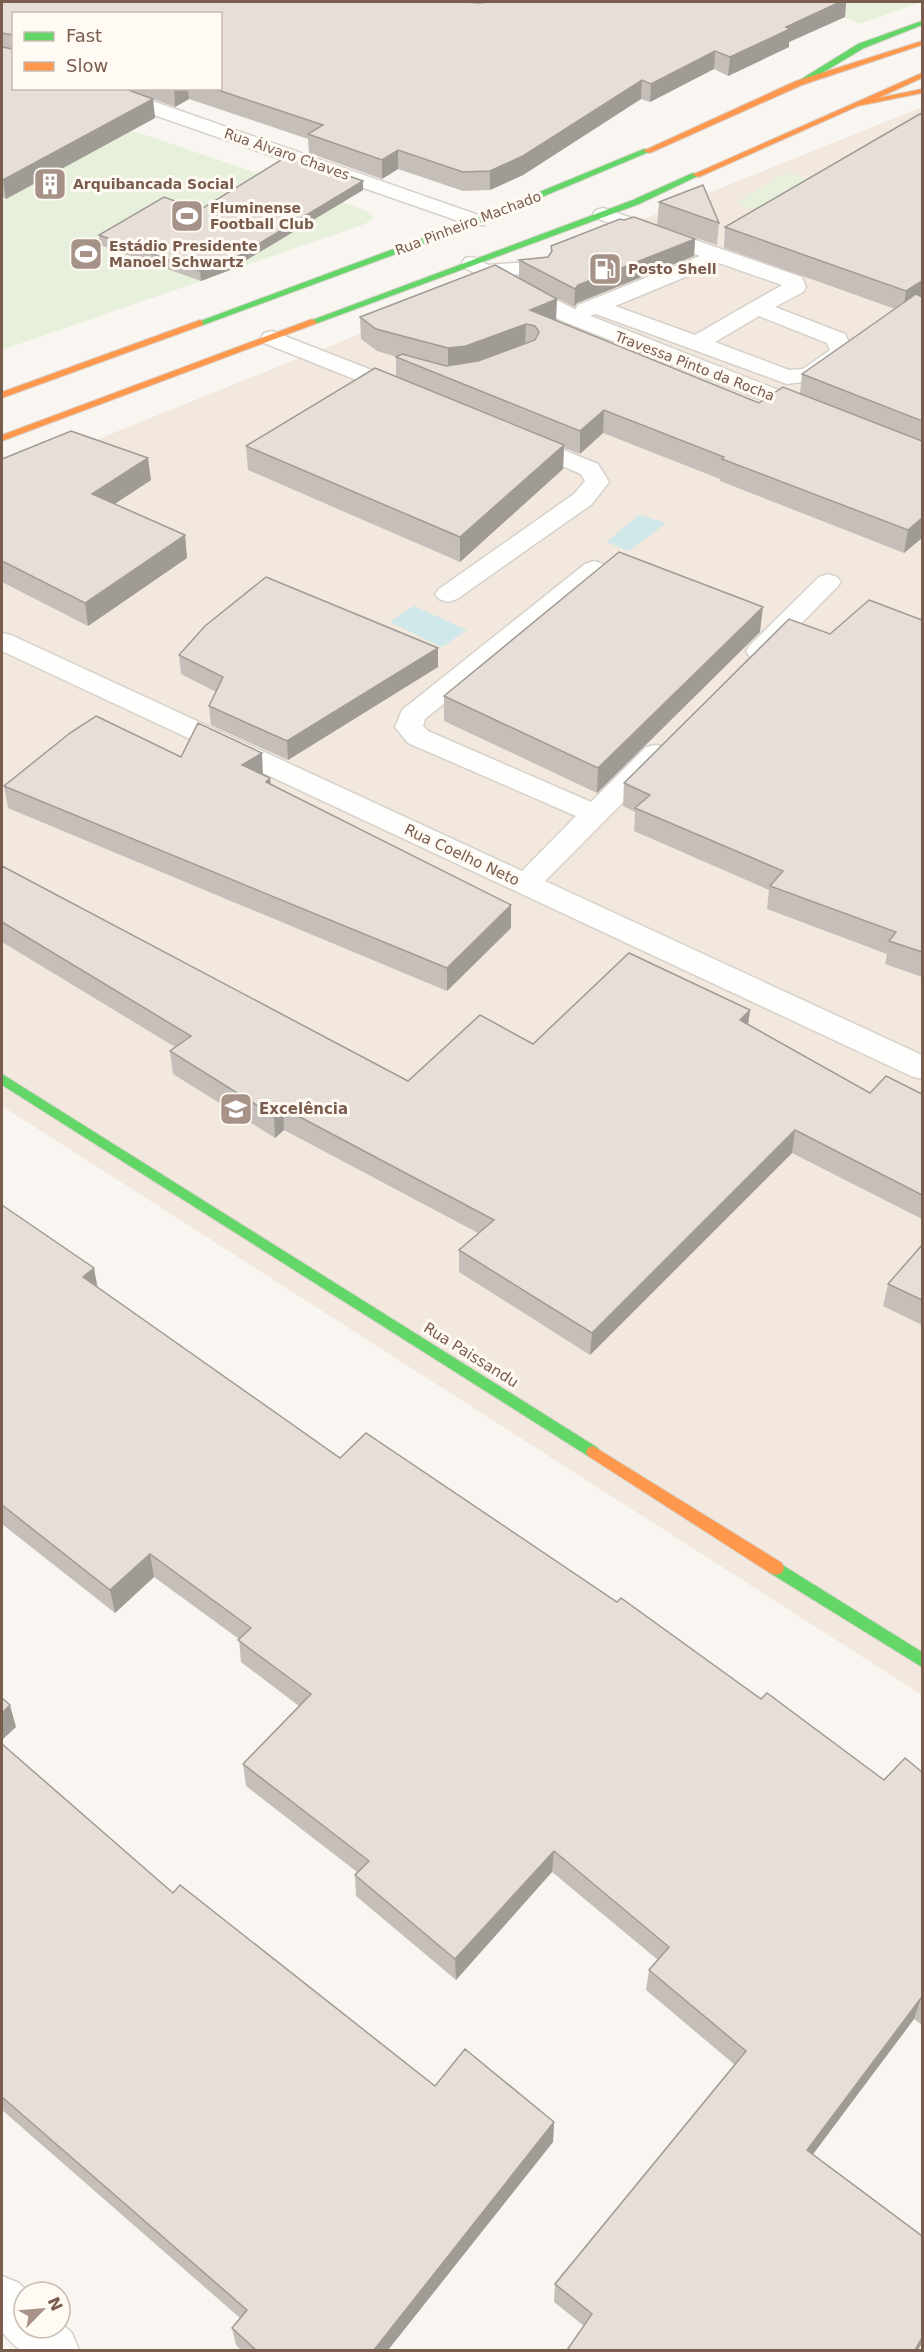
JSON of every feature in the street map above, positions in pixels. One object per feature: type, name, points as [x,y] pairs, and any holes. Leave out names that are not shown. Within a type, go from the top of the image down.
[{"type":"main road","name":"Rua Pinheiro Machado","points":[[2,395],[477,221],[595,174],[799,83],[861,46],[922,23]]},
{"type":"main road","points":[[799,83],[885,57],[922,43]]},
{"type":"main road","points":[[2,438],[272,338],[481,267],[922,75]]},
{"type":"main road","points":[[857,104],[922,91]]},
{"type":"main road","name":"Rua Paissandu","points":[[2,1079],[922,1660]]},
{"type":"street","name":"Rua Álvaro Chaves","points":[[101,90],[477,221]]},
{"type":"street","points":[[603,214],[794,282],[795,287],[696,344]]},
{"type":"street","points":[[637,245],[658,234]]},
{"type":"street","points":[[570,316],[717,256]]},
{"type":"street","points":[[481,267],[539,267]]},
{"type":"street","name":"Travessa Pinto da Rocha","points":[[481,267],[570,316],[834,420]]},
{"type":"street","points":[[531,295],[556,283]]},
{"type":"street","points":[[596,306],[787,377],[798,378],[809,375],[842,352],[837,339],[757,308]]},
{"type":"street","points":[[301,328],[337,344],[412,371]]},
{"type":"street","points":[[272,338],[426,400]]},
{"type":"street","points":[[448,594],[583,499],[597,482],[590,469],[503,432]]},
{"type":"street","points":[[594,569],[412,716],[409,727],[418,737],[595,814]]},
{"type":"street","points":[[745,665],[828,582]]},
{"type":"street","name":"Rua Coelho Neto","points":[[2,641],[922,1068]]},
{"type":"street","points":[[525,884],[670,739]]},
{"type":"shaded area","points":[[922,107],[922,1695],[2,1106],[2,478]]},
{"type":"green space","points":[[812,2],[922,2],[859,24]]},
{"type":"green space","name":"Fluminense Football Club","points":[[2,86],[365,210],[374,218],[365,224],[2,350]]},
{"type":"green space","points":[[787,172],[878,202],[827,237],[736,203]]},
{"type":"water","points":[[639,515],[666,523],[629,551],[606,542]]},
{"type":"water","points":[[414,606],[467,630],[442,647],[390,622]]},
{"type":"building","points":[[2,2],[840,2],[730,57],[715,51],[651,84],[642,80],[523,156],[490,171],[463,172],[398,150],[382,160],[308,134],[323,125],[218,90],[222,90],[222,12],[12,12],[12,35],[2,33]]},
{"type":"building","points":[[2,47],[12,49],[12,90],[128,90],[153,99],[3,180]]},
{"type":"building","points":[[922,113],[922,281],[906,291],[725,227],[918,115]]},
{"type":"building","points":[[289,155],[363,181],[230,261],[200,271],[99,235],[164,197],[200,210]]},
{"type":"building","points":[[703,185],[719,223],[659,202]]},
{"type":"building","points":[[634,217],[695,239],[578,285],[575,289],[519,260],[548,257],[552,251],[551,246],[620,219]]},
{"type":"building","points":[[495,265],[557,299],[530,310],[759,403],[783,387],[922,441],[922,518],[908,530],[722,459],[724,457],[604,410],[580,431],[396,357],[402,354],[446,366],[478,361],[535,340],[539,332],[535,326],[526,324],[466,346],[448,348],[376,329],[360,317]]},
{"type":"building","points":[[916,294],[922,297],[922,421],[802,374]]},
{"type":"building","points":[[375,368],[564,445],[460,537],[246,446]]},
{"type":"building","points":[[71,431],[148,458],[92,494],[185,535],[85,603],[2,561],[2,459]]},
{"type":"building","points":[[619,552],[763,607],[598,768],[444,696]]},
{"type":"building","points":[[266,577],[438,648],[287,741],[209,706],[223,677],[179,655],[205,626]]},
{"type":"building","points":[[869,600],[922,620],[922,952],[889,941],[896,932],[770,886],[783,871],[635,808],[650,795],[624,783],[789,619],[830,634]]},
{"type":"building","points":[[96,716],[181,757],[198,723],[262,753],[242,765],[270,778],[266,782],[511,905],[447,968],[4,786],[70,733]]},
{"type":"building","points":[[2,866],[408,1081],[480,1015],[533,1044],[629,953],[750,1010],[740,1020],[870,1093],[886,1076],[922,1094],[922,1195],[795,1130],[592,1333],[459,1250],[494,1220],[283,1108],[274,1116],[170,1051],[191,1036],[2,922]]},
{"type":"building","points":[[2,1205],[94,1268],[83,1277],[340,1458],[366,1433],[617,1602],[621,1598],[761,1699],[767,1693],[884,1780],[905,1758],[922,1772],[922,2000],[921,1998],[807,2150],[922,2236],[922,2338],[915,2350],[567,2350],[592,2314],[555,2284],[746,2051],[649,1970],[669,1947],[554,1851],[455,1959],[355,1875],[369,1861],[243,1764],[311,1694],[238,1640],[251,1628],[150,1554],[110,1590],[2,1505]]},
{"type":"building","points":[[922,1245],[922,1300],[888,1284]]},
{"type":"building","points":[[2,1698],[10,1705],[2,1713]]},
{"type":"building","points":[[2,1744],[173,1893],[180,1885],[435,2086],[465,2049],[554,2122],[374,2350],[256,2350],[232,2328],[247,2310],[2,2097]]},
{"type":"traffic: fast","points":[[799,83],[861,46],[922,23]]},
{"type":"traffic: fast","points":[[200,323],[477,221],[647,151]]},
{"type":"traffic: fast","points":[[312,322],[636,202],[696,175]]},
{"type":"traffic: fast","points":[[2,1079],[593,1452]]},
{"type":"traffic: fast","points":[[776,1568],[922,1660]]},
{"type":"traffic: slow","points":[[647,151],[799,83],[922,43]]},
{"type":"traffic: slow","points":[[696,175],[922,75]]},
{"type":"traffic: slow","points":[[857,104],[922,91]]},
{"type":"traffic: slow","points":[[2,438],[312,322]]},
{"type":"traffic: slow","points":[[2,395],[200,323]]},
{"type":"traffic: slow","points":[[593,1452],[776,1568]]},
{"type":"place","name":"Arquibancada Social","points":[[50,184]]},
{"type":"place","name":"Fluminense Football Club","points":[[187,216]]},
{"type":"place","name":"Estádio Presidente Manoel Schwartz","points":[[86,254]]},
{"type":"place","name":"Posto Shell","points":[[605,269]]},
{"type":"place","name":"Excelência","points":[[236,1109]]}]
